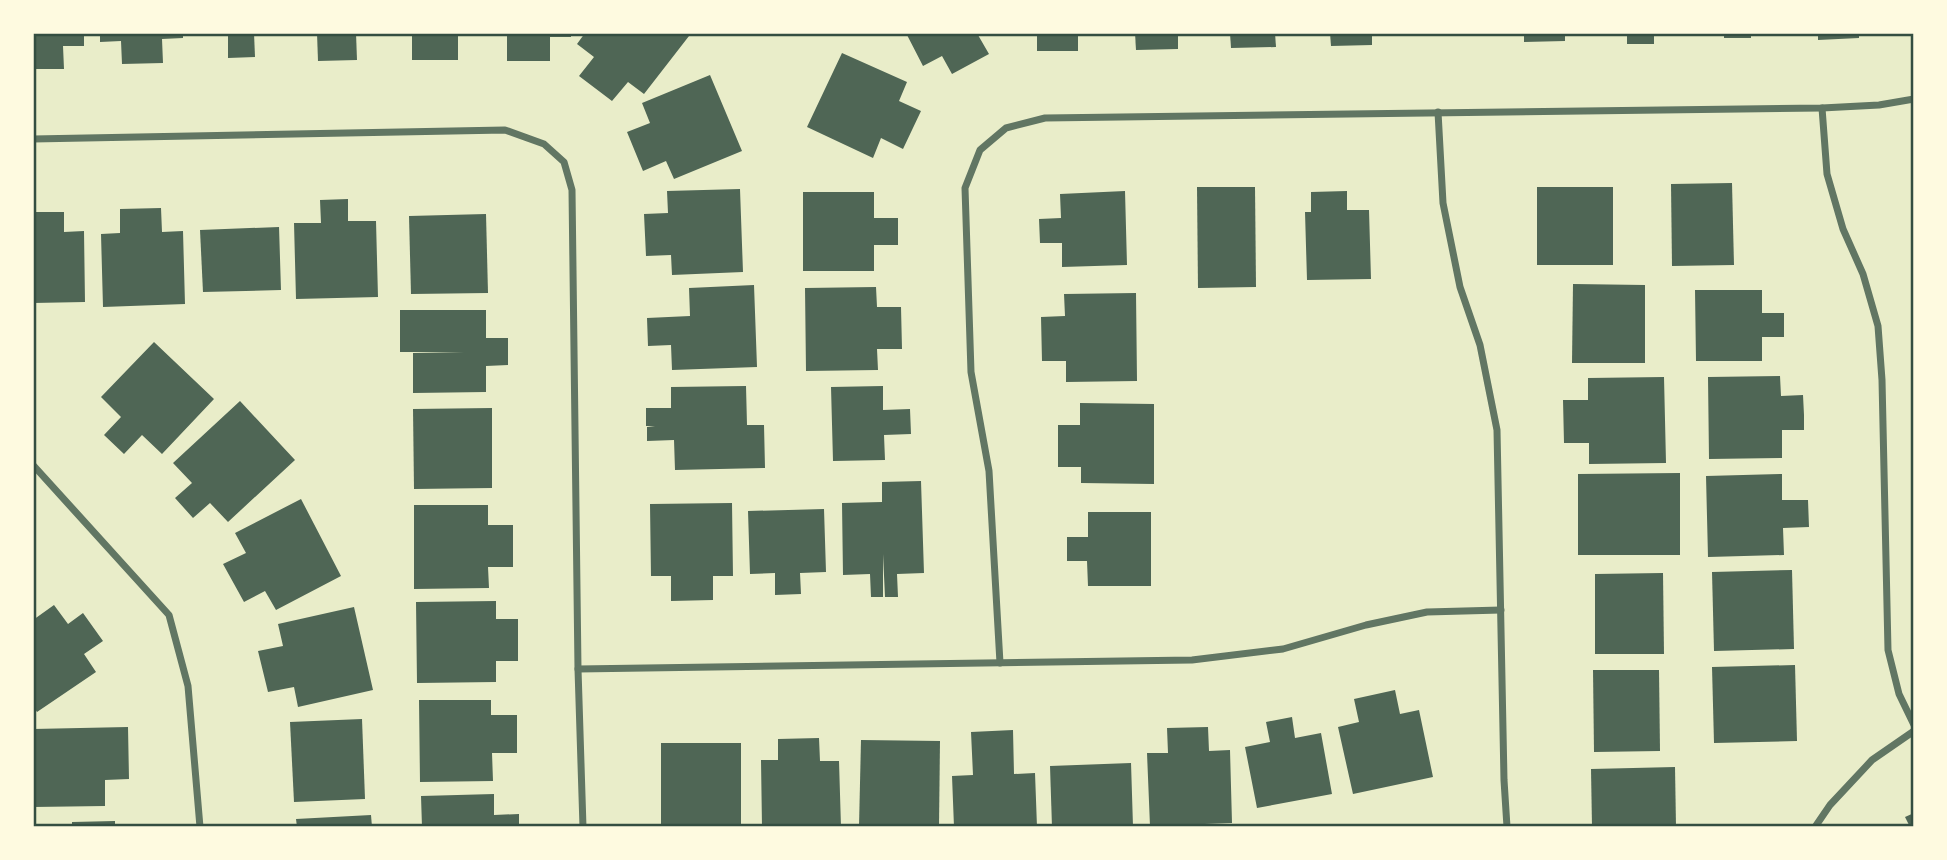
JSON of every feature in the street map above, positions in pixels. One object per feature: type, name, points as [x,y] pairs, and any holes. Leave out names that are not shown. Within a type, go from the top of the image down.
[{"type":"street","points":[[1000,663],[989,471],[971,373],[965,188],[980,150],[1006,128],[1045,118],[1822,108],[1879,105],[1914,99]]},
{"type":"street","points":[[1822,108],[1827,174],[1843,229],[1863,274],[1878,326],[1882,380],[1888,650],[1899,694],[1914,724]]},
{"type":"street","points":[[1438,112],[1443,203],[1460,287],[1480,345],[1497,430],[1507,827]]},
{"type":"street","points":[[33,139],[505,130],[544,144],[564,162],[572,190],[578,668],[583,827]]},
{"type":"street","points":[[33,465],[169,615],[188,686],[200,827]]},
{"type":"street","points":[[578,668],[1192,660],[1283,649],[1366,625],[1427,612],[1501,610]]},
{"type":"street","points":[[1815,827],[1830,805],[1872,760],[1914,731]]},
{"type":"building","points":[[33,33],[84,33],[84,46],[63,46],[64,69],[33,69]]},
{"type":"building","points":[[100,33],[183,33],[183,38],[162,39],[163,63],[122,64],[121,41],[100,42]]},
{"type":"building","points":[[228,33],[254,33],[255,57],[228,58]]},
{"type":"building","points":[[317,33],[356,33],[357,60],[318,61]]},
{"type":"building","points":[[412,33],[458,33],[458,60],[412,60]]},
{"type":"building","points":[[486,33],[571,33],[571,37],[550,37],[550,61],[507,61],[507,36],[486,36]]},
{"type":"building","points":[[585,33],[686,33],[689,36],[644,94],[628,82],[612,101],[579,76],[594,57],[577,44]]},
{"type":"building","points":[[906,33],[982,33],[978,35],[989,54],[952,74],[942,56],[923,66]]},
{"type":"building","points":[[1037,33],[1078,33],[1078,51],[1037,51]]},
{"type":"building","points":[[1135,33],[1178,33],[1178,49],[1136,50]]},
{"type":"building","points":[[1230,33],[1275,33],[1276,47],[1231,48]]},
{"type":"building","points":[[1330,33],[1372,33],[1372,45],[1331,46]]},
{"type":"building","points":[[1524,33],[1565,33],[1565,41],[1524,42]]},
{"type":"building","points":[[1627,33],[1654,33],[1654,44],[1627,44]]},
{"type":"building","points":[[1724,33],[1751,33],[1751,38],[1724,38]]},
{"type":"building","points":[[1818,33],[1859,33],[1859,38],[1818,40]]},
{"type":"building","points":[[842,53],[907,82],[899,101],[921,111],[903,149],[881,138],[873,158],[807,127]]},
{"type":"building","points":[[710,75],[742,151],[674,179],[666,161],[643,171],[627,132],[650,123],[642,103]]},
{"type":"building","points":[[1732,183],[1734,265],[1672,266],[1671,184]]},
{"type":"building","points":[[1197,187],[1255,187],[1256,287],[1198,288]]},
{"type":"building","points":[[1537,187],[1613,187],[1613,265],[1537,265]]},
{"type":"building","points":[[740,189],[743,272],[672,275],[671,255],[646,256],[644,214],[668,213],[667,191]]},
{"type":"building","points":[[1125,191],[1127,265],[1062,267],[1062,243],[1040,243],[1039,219],[1061,218],[1060,194]]},
{"type":"building","points":[[1347,191],[1347,210],[1369,210],[1371,279],[1307,280],[1305,212],[1311,212],[1311,192]]},
{"type":"building","points":[[803,192],[874,192],[874,218],[898,218],[898,245],[874,245],[874,271],[803,271]]},
{"type":"building","points":[[348,199],[348,221],[376,221],[378,297],[296,299],[294,223],[321,223],[320,200]]},
{"type":"building","points":[[161,208],[162,232],[183,231],[185,304],[103,307],[101,234],[120,233],[120,209]]},
{"type":"building","points":[[33,212],[64,212],[64,232],[84,231],[85,302],[33,303]]},
{"type":"building","points":[[486,214],[488,293],[411,294],[409,216]]},
{"type":"building","points":[[279,227],[281,290],[203,292],[200,230]]},
{"type":"building","points":[[1573,284],[1645,285],[1645,363],[1572,363]]},
{"type":"building","points":[[754,285],[757,367],[672,370],[671,345],[648,346],[647,318],[690,316],[689,288]]},
{"type":"building","points":[[876,287],[877,307],[901,307],[902,349],[877,349],[878,370],[806,371],[805,288]]},
{"type":"building","points":[[1695,290],[1762,290],[1762,313],[1784,313],[1784,337],[1762,337],[1762,361],[1696,361]]},
{"type":"building","points":[[1136,293],[1137,381],[1066,382],[1066,361],[1042,361],[1041,317],[1065,316],[1064,294]]},
{"type":"building","points":[[400,310],[486,310],[486,338],[508,338],[508,365],[486,366],[486,392],[413,393],[413,353],[464,352],[400,352]]},
{"type":"building","points":[[154,342],[214,399],[162,454],[142,435],[124,454],[104,435],[121,417],[101,397]]},
{"type":"building","points":[[1780,376],[1781,396],[1803,395],[1804,415],[1804,430],[1782,430],[1782,458],[1709,459],[1708,377]]},
{"type":"building","points":[[1664,377],[1666,463],[1589,464],[1589,443],[1564,443],[1563,400],[1588,400],[1588,378]]},
{"type":"building","points":[[746,386],[747,425],[764,425],[765,468],[675,470],[674,440],[647,441],[647,427],[655,426],[646,426],[646,408],[671,408],[671,387]]},
{"type":"building","points":[[883,386],[883,410],[910,409],[911,434],[884,435],[885,460],[833,461],[831,387]]},
{"type":"building","points":[[240,401],[295,460],[228,522],[210,503],[193,518],[175,498],[192,483],[173,463]]},
{"type":"building","points":[[1080,403],[1154,404],[1154,484],[1081,483],[1081,467],[1058,467],[1058,425],[1080,425]]},
{"type":"building","points":[[492,408],[492,488],[414,489],[413,409]]},
{"type":"building","points":[[1680,473],[1680,555],[1578,555],[1578,474]]},
{"type":"building","points":[[1782,474],[1782,500],[1808,500],[1809,527],[1783,528],[1784,555],[1708,557],[1706,476]]},
{"type":"building","points":[[921,481],[924,573],[897,574],[898,597],[885,597],[883,554],[883,597],[871,597],[870,574],[843,575],[842,503],[882,502],[882,482]]},
{"type":"building","points":[[301,499],[341,576],[276,610],[265,591],[244,602],[223,564],[246,553],[235,533]]},
{"type":"building","points":[[732,503],[733,576],[713,576],[713,600],[671,601],[671,576],[651,576],[650,504]]},
{"type":"building","points":[[414,505],[488,505],[488,525],[513,525],[513,567],[488,567],[489,588],[414,589]]},
{"type":"building","points":[[824,509],[826,572],[800,573],[801,594],[775,595],[775,573],[750,574],[748,511]]},
{"type":"building","points":[[1088,512],[1151,512],[1151,586],[1088,586],[1087,561],[1067,561],[1067,537],[1088,537]]},
{"type":"building","points":[[1792,570],[1794,649],[1714,651],[1712,572]]},
{"type":"building","points":[[1663,573],[1664,654],[1595,654],[1595,574]]},
{"type":"building","points":[[496,601],[496,619],[518,619],[518,661],[496,661],[496,682],[417,683],[416,602]]},
{"type":"building","points":[[54,605],[68,624],[83,613],[103,641],[84,654],[96,672],[37,712],[33,706],[33,620]]},
{"type":"building","points":[[354,607],[373,690],[298,707],[294,687],[268,692],[258,651],[283,646],[278,624]]},
{"type":"building","points":[[1795,665],[1797,741],[1714,743],[1712,667]]},
{"type":"building","points":[[1593,670],[1659,670],[1660,751],[1594,752]]},
{"type":"building","points":[[1395,690],[1400,714],[1419,710],[1433,777],[1353,794],[1338,727],[1359,722],[1354,699]]},
{"type":"building","points":[[419,700],[491,700],[491,715],[517,715],[517,753],[492,753],[493,781],[420,782]]},
{"type":"building","points":[[1292,717],[1295,738],[1321,733],[1332,794],[1257,808],[1245,747],[1270,742],[1266,722]]},
{"type":"building","points":[[362,719],[365,799],[294,802],[290,722]]},
{"type":"building","points":[[128,727],[129,779],[105,780],[105,806],[33,807],[33,729]]},
{"type":"building","points":[[1208,727],[1209,751],[1230,750],[1232,823],[1150,826],[1147,753],[1168,753],[1167,728]]},
{"type":"building","points":[[1013,730],[1014,774],[1035,773],[1037,827],[954,827],[952,776],[973,775],[971,732]]},
{"type":"building","points":[[819,738],[820,761],[839,761],[841,827],[762,827],[761,760],[778,760],[778,739]]},
{"type":"building","points":[[861,740],[940,741],[939,827],[859,827]]},
{"type":"building","points":[[661,743],[741,743],[741,827],[661,827]]},
{"type":"building","points":[[1131,763],[1133,827],[1052,827],[1050,766]]},
{"type":"building","points":[[1675,767],[1676,827],[1592,827],[1591,769]]},
{"type":"building","points":[[494,794],[494,815],[519,814],[519,827],[422,827],[421,796]]},
{"type":"building","points":[[1914,813],[1914,827],[1910,827],[1905,817]]},
{"type":"building","points":[[371,815],[372,827],[297,827],[296,819]]},
{"type":"building","points":[[115,821],[115,827],[72,827],[72,822]]}]
